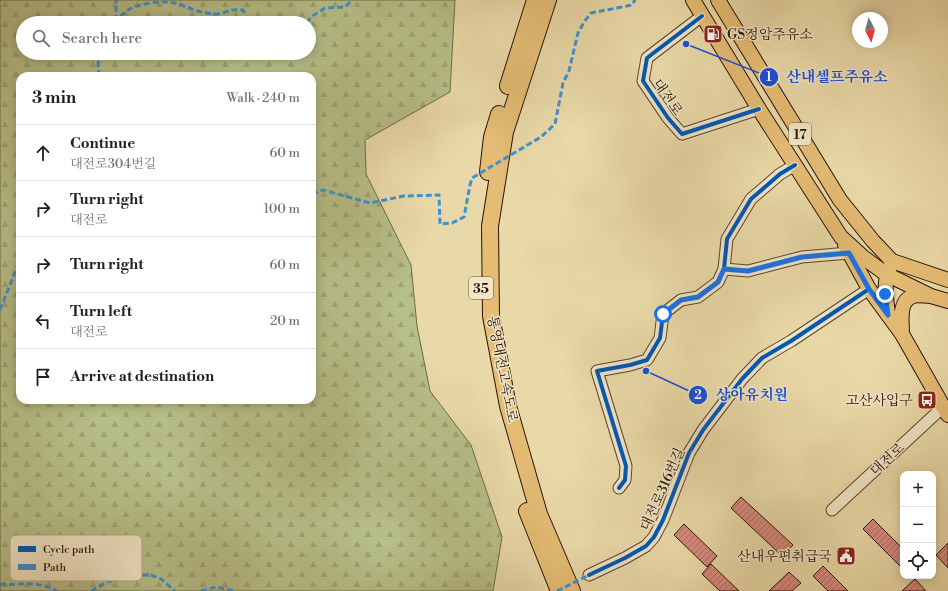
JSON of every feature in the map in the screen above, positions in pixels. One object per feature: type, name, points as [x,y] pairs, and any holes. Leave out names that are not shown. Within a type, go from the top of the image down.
[{"type":"highway","name":"통영대전고속도로","points":[[543,1],[505,132],[490,226],[491,316],[508,406],[557,572],[559,591]]},
{"type":"highway","name":"통영대전고속도로","points":[[557,572],[572,591]]},
{"type":"main road","name":"17","points":[[693,0],[759,109],[841,238],[886,274],[931,296],[948,301]]},
{"type":"main road","name":"17","points":[[718,0],[840,200],[873,241],[892,261],[948,280]]},
{"type":"main road","points":[[841,238],[869,289],[888,315]]},
{"type":"main road","name":"대전로","points":[[892,261],[886,274],[885,294],[888,315],[902,334],[945,411]]},
{"type":"main road","points":[[902,334],[901,311],[905,301],[914,296],[931,296]]},
{"type":"street","name":"대전로","points":[[702,16],[647,58],[643,81],[668,118],[682,134],[759,109]]},
{"type":"street","points":[[619,488],[625,480],[626,466],[597,371],[630,365],[647,360],[660,338],[663,314],[681,300],[698,297],[718,282],[724,269],[727,239],[751,199],[780,174],[795,165]]},
{"type":"street","points":[[724,269],[748,271],[802,257],[849,253]]},
{"type":"street","name":"대전로316번길","points":[[589,575],[646,546],[654,536],[663,520],[689,453],[703,430],[742,379],[762,358],[791,341],[869,289]]},
{"type":"street","name":"대전로","points":[[832,510],[945,411]]},
{"type":"green space","points":[[0,0],[455,0],[450,92],[365,140],[366,174],[411,265],[417,326],[430,391],[471,445],[502,537],[493,591],[0,591]]},
{"type":"building","points":[[741,497],[793,545],[782,556],[731,508]]},
{"type":"building","points":[[873,519],[900,546],[900,566],[863,529]]},
{"type":"building","points":[[684,524],[717,556],[707,567],[674,535]]},
{"type":"building","points":[[948,543],[948,568],[936,555]]},
{"type":"building","points":[[711,564],[739,591],[720,591],[702,574]]},
{"type":"building","points":[[823,566],[848,591],[828,591],[813,576]]},
{"type":"building","points":[[789,572],[801,583],[792,591],[769,591]]},
{"type":"building","points":[[915,579],[926,591],[902,591]]},
{"type":"marked path","points":[[116,0],[116,16]]},
{"type":"marked path","points":[[313,16],[325,8],[345,7],[352,0]]},
{"type":"marked path","points":[[316,193],[323,190],[370,203],[404,196],[439,195],[440,224],[452,223],[464,217],[472,178],[541,137],[555,124],[563,83],[569,71],[578,33],[591,13],[632,5],[635,0]]},
{"type":"marked path","points":[[121,16],[132,8],[150,3],[163,2],[174,3],[213,14],[243,10],[246,16]]},
{"type":"marked path","points":[[99,60],[99,72]]},
{"type":"marked path","points":[[0,310],[16,270]]},
{"type":"marked path","points":[[142,575],[151,575],[161,579],[175,591]]},
{"type":"marked path","points":[[557,591],[589,575]]},
{"type":"marked path","points":[[91,591],[112,581]]},
{"type":"marked path","points":[[0,584],[35,584],[49,587],[57,591]]},
{"type":"marked path","points":[[201,591],[216,587],[235,591]]},
{"type":"cycle path","points":[[702,16],[647,58],[643,81],[668,118],[682,134],[759,109]]},
{"type":"cycle path","points":[[619,488],[625,480],[626,466],[597,371],[630,365],[647,360],[660,338],[663,314],[681,300],[698,297],[718,282],[724,269],[727,239],[751,199],[780,174],[795,165]]},
{"type":"cycle path","points":[[589,575],[646,546],[654,537],[663,520],[689,453],[703,430],[742,379],[762,358],[791,341],[869,289]]},
{"type":"place","name":"GS정암주유소","points":[[713,34]]},
{"type":"place","name":"산내셀프주유소","points":[[686,44]]},
{"type":"place","name":"상아유치원","points":[[646,371]]},
{"type":"place","name":"고산사입구","points":[[927,400]]},
{"type":"place","name":"산내우편취급국","points":[[846,556]]},
{"type":"route","points":[[663,314],[681,300],[698,297],[718,282],[724,269],[748,271],[802,257],[849,253],[869,289],[888,315],[885,294]]}]
